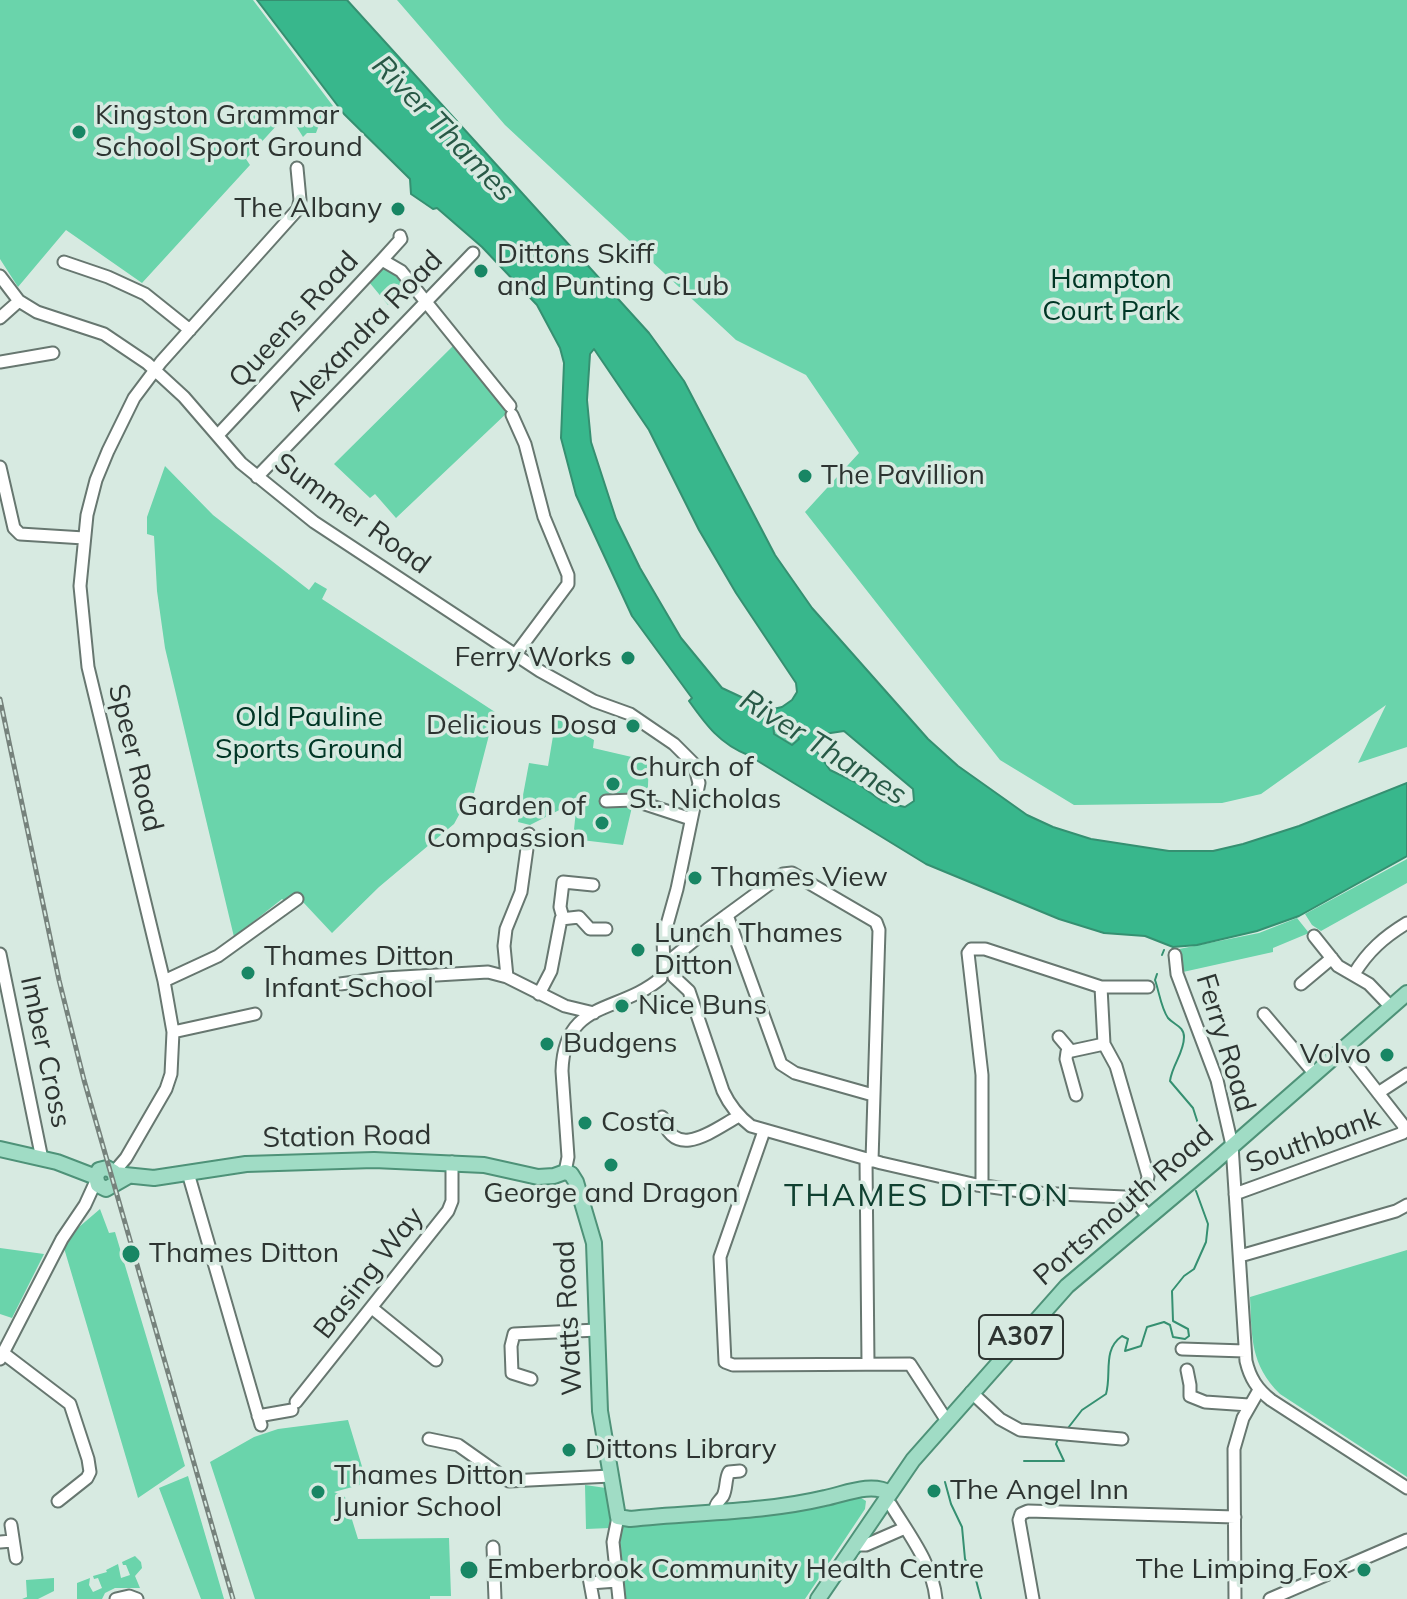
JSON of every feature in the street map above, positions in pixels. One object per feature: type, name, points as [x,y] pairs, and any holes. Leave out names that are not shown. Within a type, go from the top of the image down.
[{"type":"main road","name":"Portsmouth Road","points":[[818,1599],[913,1460],[1067,1286],[1407,993]]},
{"type":"main road","points":[[0,1149],[110,1179]]},
{"type":"main road","name":"Station Road","points":[[110,1179],[154,1178],[266,1163],[374,1160],[496,1166],[538,1177],[565,1172]]},
{"type":"main road","name":"Watts Road","points":[[565,1172],[571,1174],[576,1182],[592,1232],[596,1256],[600,1415],[618,1517]]},
{"type":"main road","points":[[618,1517],[630,1519],[795,1503],[861,1491],[876,1501],[887,1497]]},
{"type":"street","name":"Speer Road","points":[[110,1179],[126,1158],[166,1089],[172,1068],[173,1032],[164,981],[88,667],[80,609],[84,538],[96,480],[134,398],[154,371],[298,209],[297,168]]},
{"type":"street","name":"Queens Road","points":[[218,435],[382,260],[401,239],[400,236]]},
{"type":"street","name":"Alexandra Road","points":[[257,477],[473,253]]},
{"type":"street","points":[[382,260],[401,271],[428,302],[511,411],[525,444],[544,517],[568,575],[568,584],[515,655]]},
{"type":"street","points":[[64,262],[145,294],[190,330]]},
{"type":"street","name":"Summer Road","points":[[0,276],[19,301],[48,318],[104,334],[119,342],[184,397],[241,463],[314,522],[515,655],[594,701],[645,723],[674,744],[697,770],[698,793],[691,819]]},
{"type":"street","points":[[0,318],[19,301]]},
{"type":"street","points":[[0,362],[53,353]]},
{"type":"street","points":[[0,467],[14,528],[20,534],[84,538]]},
{"type":"street","points":[[606,801],[633,800],[691,819],[663,939],[667,972],[689,991],[723,1091],[739,1116],[751,1126],[869,1160],[982,1186],[1061,1195],[1125,1197],[1135,1201],[1148,1216]]},
{"type":"street","points":[[507,977],[506,929],[521,892],[529,834]]},
{"type":"street","points":[[565,1172],[568,1157],[562,1057],[573,1027],[594,1013],[640,992],[667,972],[673,958],[771,881],[788,873],[873,920],[879,930],[869,1160],[868,1363]]},
{"type":"street","points":[[539,994],[551,971],[563,918],[560,907],[563,882],[593,885]]},
{"type":"street","points":[[164,981],[218,956],[297,899]]},
{"type":"street","points":[[727,915],[781,1064],[795,1073],[873,1095]]},
{"type":"street","points":[[563,918],[579,917],[590,929],[606,929]]},
{"type":"street","points":[[1354,974],[1378,942],[1407,923]]},
{"type":"street","points":[[1314,936],[1338,966],[1369,984],[1391,1007]]},
{"type":"street","points":[[982,1186],[982,1075],[968,953],[971,949],[985,949],[1101,987],[1148,987]]},
{"type":"street","name":"Imber Cross","points":[[0,954],[42,1159]]},
{"type":"street","name":"Ferry Road","points":[[1175,955],[1177,974],[1217,1080],[1232,1145],[1245,1351],[1251,1377],[1259,1390]]},
{"type":"street","points":[[1301,984],[1332,958]]},
{"type":"street","points":[[340,984],[488,972],[507,977],[565,1006],[594,1013]]},
{"type":"street","points":[[1101,987],[1104,1044],[1116,1066],[1148,1176],[1146,1188],[1135,1201]]},
{"type":"street","points":[[565,1006],[573,1027]]},
{"type":"street","points":[[1264,1014],[1314,1073]]},
{"type":"street","points":[[173,1032],[250,1018]]},
{"type":"street","points":[[1059,1037],[1070,1050]]},
{"type":"street","points":[[1076,1095],[1066,1059],[1067,1052],[1104,1044]]},
{"type":"street","points":[[1343,1048],[1378,1093],[1407,1074]]},
{"type":"street","name":"Southbank","points":[[1235,1194],[1394,1139],[1404,1130],[1378,1093]]},
{"type":"street","points":[[667,1121],[672,1137],[688,1141],[739,1116]]},
{"type":"street","points":[[764,1131],[720,1257],[723,1358],[733,1365],[910,1364],[947,1421]]},
{"type":"street","name":"Basing Way","points":[[188,1173],[260,1421],[294,1406],[451,1206],[452,1162]]},
{"type":"street","points":[[58,1501],[87,1478],[90,1472],[70,1404],[2,1356],[62,1239],[85,1205],[110,1179]]},
{"type":"street","points":[[1240,1256],[1396,1211],[1407,1205]]},
{"type":"street","points":[[372,1308],[436,1360]]},
{"type":"street","points":[[531,1379],[512,1373],[514,1334],[597,1330]]},
{"type":"street","points":[[1182,1349],[1245,1351]]},
{"type":"street","points":[[1187,1370],[1190,1396],[1205,1402],[1249,1405]]},
{"type":"street","points":[[1235,1599],[1234,1449],[1249,1405],[1259,1390],[1407,1488]]},
{"type":"street","points":[[971,1392],[1000,1419],[1020,1430],[1122,1439]]},
{"type":"street","points":[[429,1439],[458,1445],[509,1481],[611,1476]]},
{"type":"street","points":[[715,1511],[725,1491],[726,1475],[740,1471]]},
{"type":"street","points":[[887,1497],[932,1580],[936,1599]]},
{"type":"street","points":[[1033,1599],[1019,1520],[1021,1514],[1028,1511],[1235,1517]]},
{"type":"street","points":[[618,1517],[613,1542],[619,1599]]},
{"type":"street","points":[[11,1525],[6,1542],[16,1558]]},
{"type":"street","points":[[855,1545],[866,1545],[905,1528]]},
{"type":"street","points":[[1270,1599],[1407,1540]]},
{"type":"street","points":[[493,1547],[495,1599]]},
{"type":"street","points":[[593,1599],[589,1578],[617,1581]]},
{"type":"street","points":[[116,1599],[129,1596],[137,1599]]},
{"type":"green space","name":"Kingston Grammar School Sport Ground","points":[[0,0],[253,0],[333,106],[322,117],[316,133],[307,133],[303,137],[288,113],[246,159],[250,165],[142,283],[66,230],[18,287],[0,259]]},
{"type":"green space","name":"Hampton Court Park","points":[[397,0],[1407,0],[1407,747],[1358,763],[1386,705],[1261,794],[1222,803],[1074,805],[1000,760],[805,512],[859,453],[806,375],[736,340],[505,125]]},
{"type":"green space","points":[[388,268],[407,287],[388,305],[369,282],[381,270]]},
{"type":"green space","points":[[454,345],[509,411],[396,518],[375,494],[370,498],[334,464]]},
{"type":"green space","name":"Old Pauline Sports Ground","points":[[165,466],[213,515],[309,590],[315,582],[327,589],[322,599],[495,712],[469,812],[460,813],[454,824],[379,887],[332,933],[302,901],[293,907],[282,899],[234,937],[165,648],[154,536],[147,534],[147,517]]},
{"type":"green space","points":[[556,718],[594,740],[593,748],[649,761],[647,809],[632,807],[623,845],[573,839],[577,801],[530,825],[518,822],[529,763],[548,766]]},
{"type":"green space","points":[[791,719],[799,739],[792,745],[774,734],[773,722]]},
{"type":"green space","points":[[1407,859],[1407,883],[1321,931],[1312,925],[1305,914]]},
{"type":"green space","points":[[1297,918],[1309,933],[1273,948],[1273,952],[1183,972],[1179,949],[1259,933]]},
{"type":"green space","points":[[100,1209],[109,1233],[115,1232],[185,1466],[138,1498],[64,1248],[79,1227]]},
{"type":"green space","points":[[0,1248],[44,1254],[12,1318],[0,1314]]},
{"type":"green space","points":[[1407,1250],[1407,1477],[1280,1394],[1270,1383],[1254,1350],[1250,1297]]},
{"type":"green space","points":[[348,1420],[367,1483],[334,1492],[345,1497],[358,1539],[449,1538],[451,1596],[430,1596],[430,1599],[255,1599],[210,1462],[254,1437],[278,1429]]},
{"type":"green space","points":[[188,1476],[224,1599],[201,1599],[159,1488]]},
{"type":"green space","points":[[585,1485],[606,1488],[611,1509],[610,1528],[586,1529]]},
{"type":"green space","points":[[858,1496],[866,1501],[865,1509],[805,1599],[623,1599],[618,1548],[622,1524]]},
{"type":"green space","points":[[135,1556],[142,1568],[135,1576],[140,1588],[115,1588],[105,1593],[102,1599],[77,1599],[77,1583],[90,1578],[89,1585],[93,1592],[102,1588],[98,1578],[94,1579],[93,1576],[107,1572],[118,1564],[121,1578],[130,1575],[122,1562]]},
{"type":"green space","points":[[54,1578],[54,1591],[38,1599],[22,1599],[27,1597],[26,1580]]},
{"type":"water","name":"River Thames","points":[[257,0],[347,0],[649,333],[684,381],[775,555],[812,608],[928,739],[958,766],[1027,815],[1091,839],[1169,851],[1213,851],[1299,826],[1407,783],[1407,856],[1299,916],[1257,931],[1197,945],[1173,947],[1145,936],[1104,933],[1059,919],[926,864],[729,745],[701,718],[689,701],[692,698],[632,616],[576,495],[561,438],[564,363],[560,348],[537,305],[482,247],[437,208],[433,209],[411,194],[410,179],[344,114]],"holes":[[[594,349],[649,430],[699,530],[736,593],[796,683],[797,692],[782,707],[769,710],[722,688],[681,638],[640,568],[616,519],[591,442],[587,400],[590,354]],[[790,719],[799,739],[792,745],[774,734],[773,722]],[[844,731],[913,789],[914,801],[905,807],[883,802],[857,783],[830,770],[815,749],[824,734]]]},
{"type":"waterway","points":[[1162,955],[1164,950]]},
{"type":"waterway","points":[[1157,974],[1155,980],[1166,1014],[1184,1033],[1170,1081],[1193,1108],[1202,1136]]},
{"type":"waterway","points":[[1068,1428],[1082,1410],[1106,1394],[1110,1355],[1122,1336],[1128,1339],[1125,1351],[1141,1346],[1147,1327],[1164,1322],[1170,1325],[1173,1337],[1185,1339],[1189,1336],[1188,1329],[1173,1321],[1172,1291],[1194,1269],[1206,1242],[1208,1224],[1196,1191]]},
{"type":"waterway","points":[[1024,1461],[1064,1461],[1056,1444],[1058,1439]]},
{"type":"waterway","points":[[945,1482],[962,1527],[965,1559],[976,1580],[981,1599]]},
{"type":"railway","points":[[0,699],[59,980],[84,1080],[233,1599]]},
{"type":"place","name":"Kingston Grammar School Sport Ground","points":[[79,132]]},
{"type":"place","name":"The Albany","points":[[398,209]]},
{"type":"place","name":"Dittons Skiff and Punting CLub","points":[[481,271]]},
{"type":"place","name":"The Pavillion","points":[[805,476]]},
{"type":"place","name":"Ferry Works","points":[[628,658]]},
{"type":"place","name":"Delicious Dosa","points":[[633,726]]},
{"type":"place","name":"Church of St. Nicholas","points":[[613,784]]},
{"type":"place","name":"Garden of Compassion","points":[[602,823]]},
{"type":"place","name":"Thames View","points":[[695,878]]},
{"type":"place","name":"Lunch Thames Ditton","points":[[638,950]]},
{"type":"place","name":"Thames Ditton Infant School","points":[[248,973]]},
{"type":"place","name":"Nice Buns","points":[[622,1006]]},
{"type":"place","name":"Budgens","points":[[547,1044]]},
{"type":"place","name":"Volvo","points":[[1387,1055]]},
{"type":"place","name":"Costa","points":[[585,1123]]},
{"type":"place","name":"George and Dragon","points":[[611,1165]]},
{"type":"place","name":"Thames Ditton","points":[[131,1254]]},
{"type":"place","name":"Dittons Library","points":[[569,1450]]},
{"type":"place","name":"The Angel Inn","points":[[934,1491]]},
{"type":"place","name":"Thames Ditton Junior School","points":[[318,1492]]},
{"type":"place","name":"Emberbrook Community Health Centre","points":[[469,1570]]},
{"type":"place","name":"The Limping Fox","points":[[1364,1570]]},
{"type":"district","name":"THAMES DITTON","points":[[927,1196]]}]
